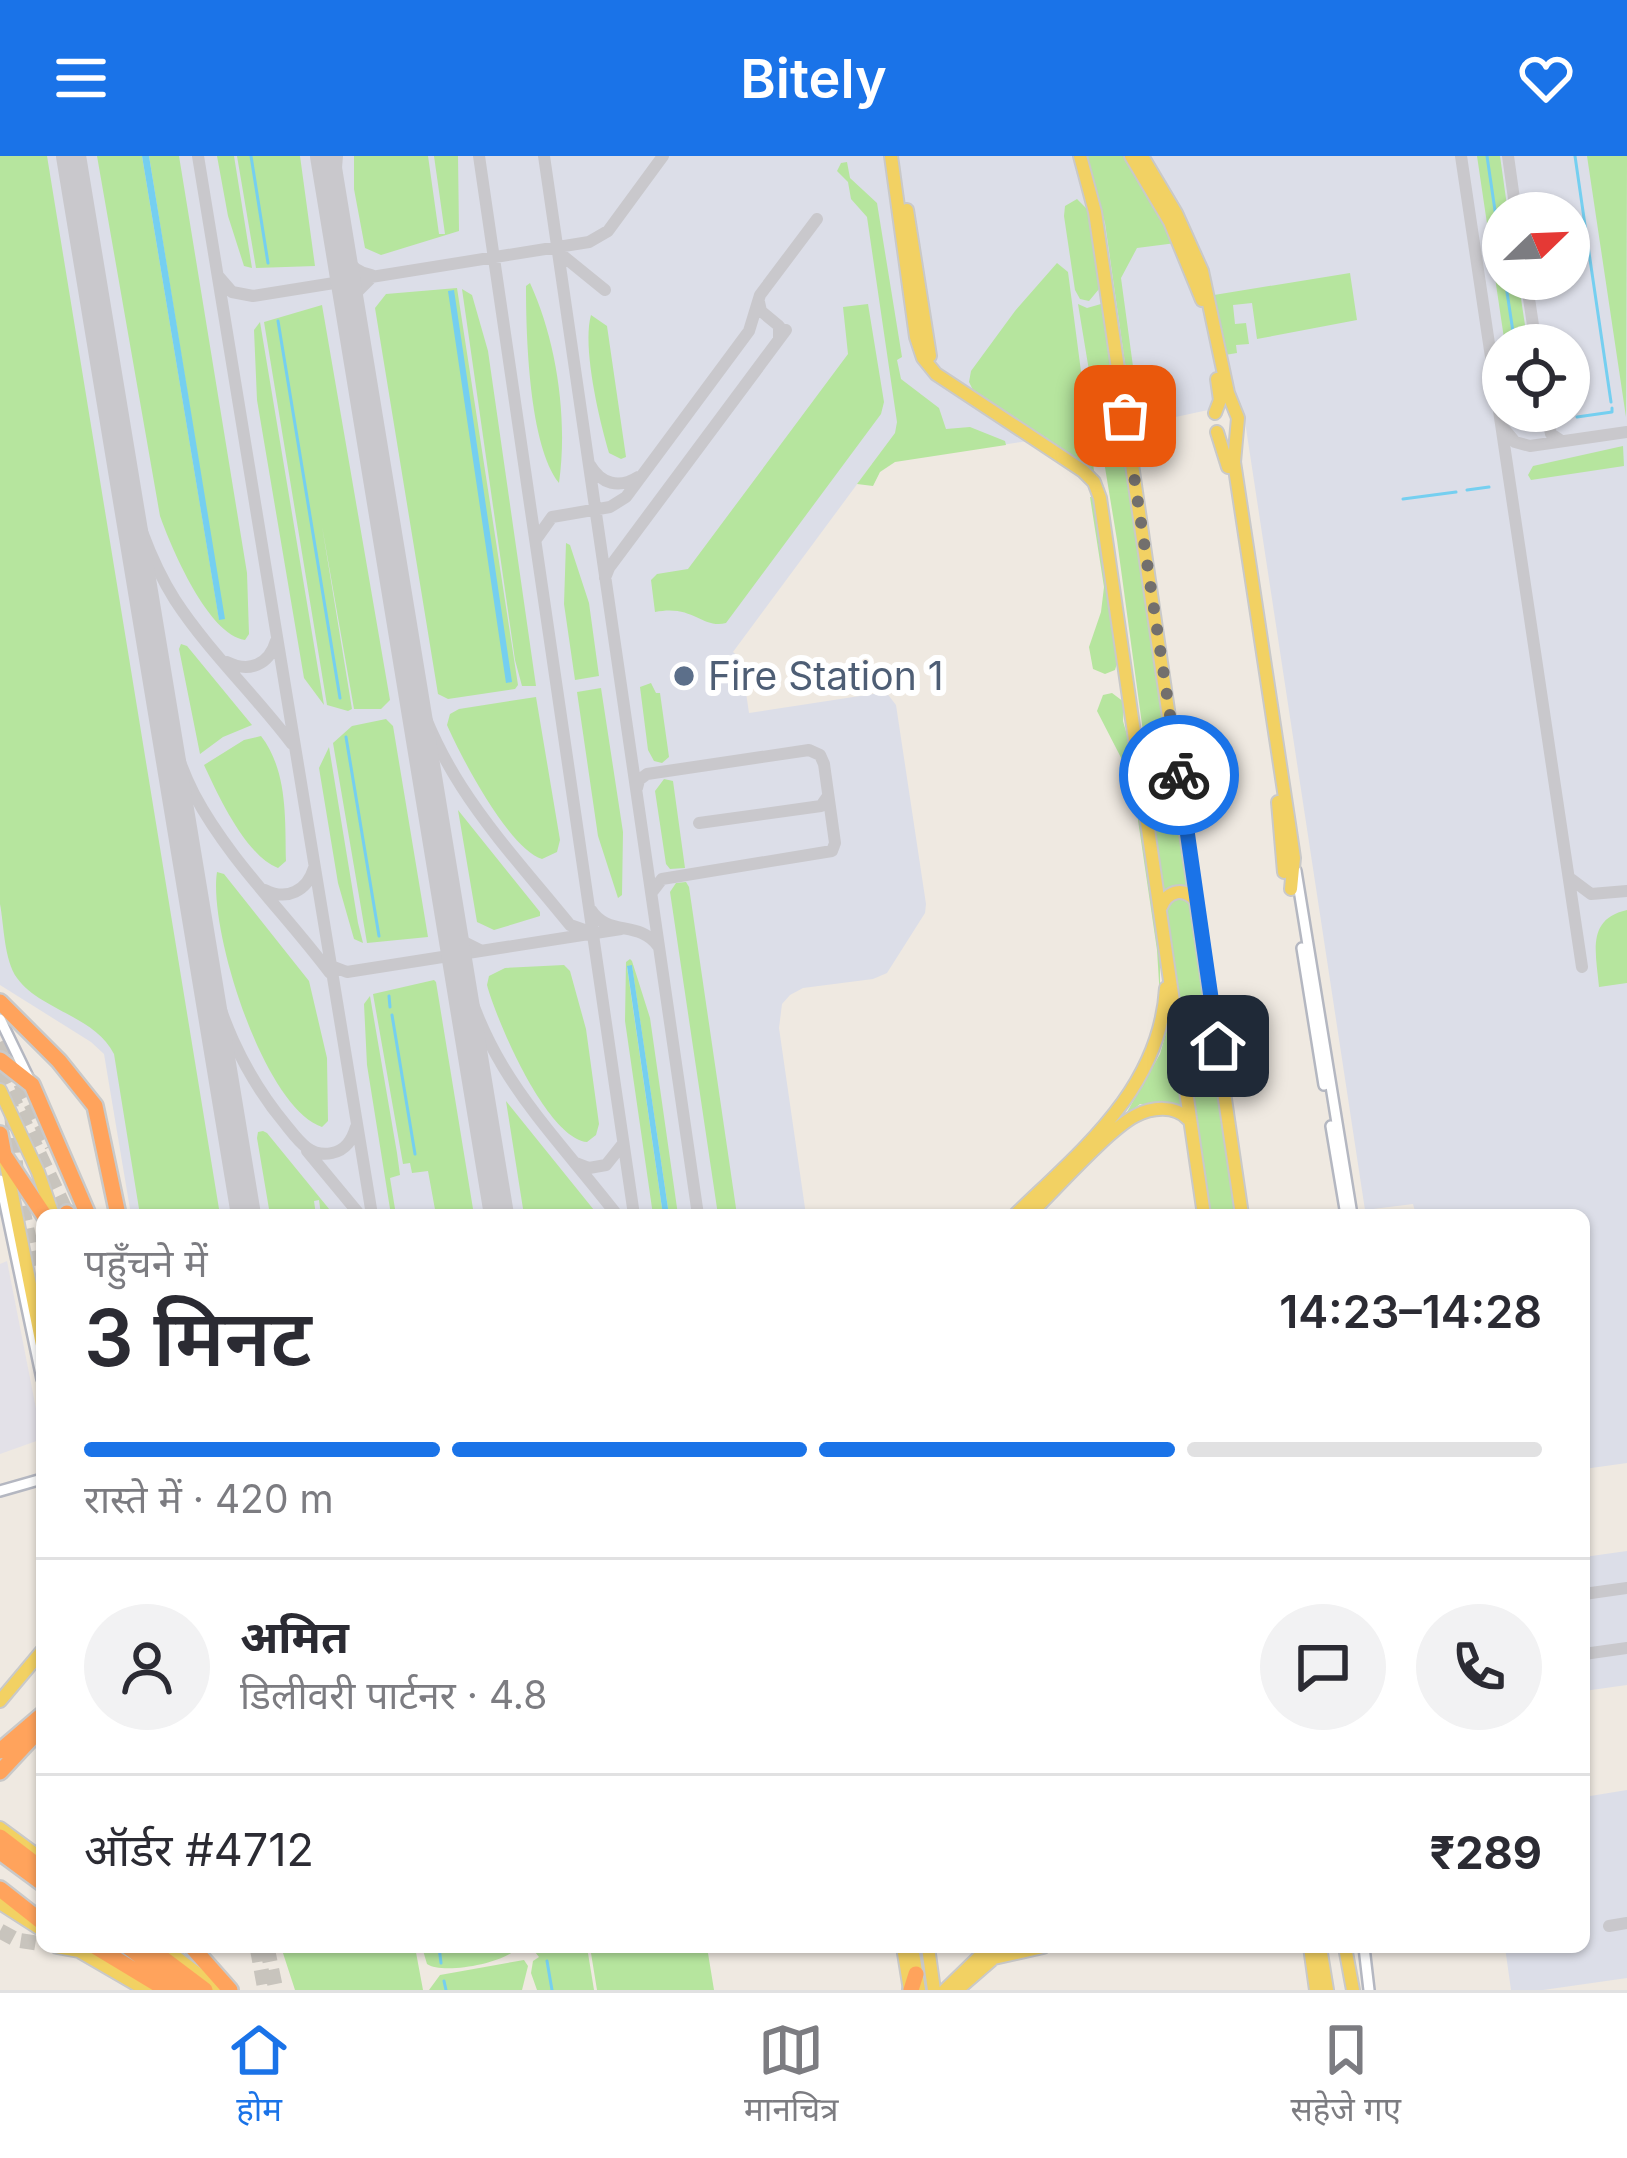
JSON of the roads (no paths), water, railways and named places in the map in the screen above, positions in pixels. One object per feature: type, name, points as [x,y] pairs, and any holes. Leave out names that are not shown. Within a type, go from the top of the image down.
[{"type":"highway","points":[[0,1002],[59,1061],[95,1106],[117,1209]]},
{"type":"highway","points":[[0,1060],[31,1082],[71,1209]]},
{"type":"highway","points":[[0,1134],[4,1155],[40,1209]]},
{"type":"highway","points":[[0,1751],[36,1720]]},
{"type":"highway","points":[[0,1772],[36,1733]]},
{"type":"highway","points":[[0,1832],[36,1864]]},
{"type":"highway","points":[[0,1852],[36,1879]]},
{"type":"highway","points":[[0,1889],[36,1921]]},
{"type":"highway","points":[[107,1953],[167,1990]]},
{"type":"highway","points":[[136,1953],[185,1990]]},
{"type":"highway","points":[[157,1953],[204,1985]]},
{"type":"highway","points":[[197,1953],[230,1990]]},
{"type":"main road","points":[[895,156],[910,293],[923,358],[952,385],[1084,471],[1097,488],[1203,1209]]},
{"type":"main road","points":[[895,156],[926,344],[952,385]]},
{"type":"main road","points":[[1080,156],[1098,230],[1241,1209]]},
{"type":"main road","points":[[1131,156],[1173,218],[1206,315],[1220,395],[1213,424],[1225,448],[1277,794],[1284,872]]},
{"type":"main road","points":[[1142,156],[1208,293],[1236,420],[1235,469],[1294,858],[1291,889]]},
{"type":"main road","points":[[1216,413],[1226,408],[1236,420]]},
{"type":"main road","points":[[1217,432],[1229,434],[1236,420]]},
{"type":"main road","points":[[1140,772],[1147,784],[1165,787],[1175,779],[1178,767]]},
{"type":"main road","points":[[1161,914],[1166,897],[1177,892],[1193,897],[1198,908]]},
{"type":"main road","points":[[1021,1209],[1102,1130],[1137,1085],[1163,1014],[1166,957]]},
{"type":"main road","points":[[0,1090],[38,1172],[69,1209]]},
{"type":"main road","points":[[1035,1209],[1135,1116],[1173,1109],[1183,1113],[1191,1126]]},
{"type":"main road","points":[[4,1155],[14,1228],[36,1320]]},
{"type":"main road","points":[[0,1701],[36,1658]]},
{"type":"main road","points":[[0,1832],[36,1855]]},
{"type":"main road","points":[[0,1904],[22,1921],[36,1924]]},
{"type":"main road","points":[[82,1953],[146,1990]]},
{"type":"main road","points":[[176,1953],[204,1985],[219,1990]]},
{"type":"main road","points":[[908,1953],[914,1986]]},
{"type":"main road","points":[[932,1953],[940,1990],[985,1953]]},
{"type":"main road","points":[[957,1990],[994,1958],[1016,1953]]},
{"type":"main road","points":[[1311,1953],[1316,1990]]},
{"type":"main road","points":[[1321,1953],[1326,1983]]},
{"type":"main road","points":[[1347,1953],[1352,1990]]},
{"type":"street","points":[[1294,858],[1348,1209]]},
{"type":"street","points":[[1284,872],[1291,889],[1348,1209]]},
{"type":"street","points":[[0,1018],[31,1082]]},
{"type":"street","points":[[0,1180],[36,1347]]},
{"type":"street","points":[[0,1491],[36,1481]]},
{"type":"street","points":[[1368,1953],[1372,1990]]},
{"type":"water","points":[[142,156],[149,156],[225,619],[219,620]]},
{"type":"water","points":[[454,290],[512,682],[506,683],[448,291]]},
{"type":"water","points":[[632,965],[668,1209],[662,1209],[627,966]]},
{"type":"waterway","points":[[251,156],[268,263]]},
{"type":"waterway","points":[[1487,156],[1492,192]]},
{"type":"waterway","points":[[1575,156],[1580,192]]},
{"type":"waterway","points":[[1590,259],[1611,402]]},
{"type":"waterway","points":[[1508,300],[1512,324]]},
{"type":"waterway","points":[[278,321],[340,698]]},
{"type":"waterway","points":[[1590,415],[1612,412],[1612,408]]},
{"type":"waterway","points":[[1467,490],[1489,487]]},
{"type":"waterway","points":[[1403,499],[1456,492]]},
{"type":"waterway","points":[[346,737],[379,936]]},
{"type":"waterway","points":[[389,996],[390,1007]]},
{"type":"waterway","points":[[392,1015],[415,1154]]},
{"type":"waterway","points":[[440,1953],[441,1963]]},
{"type":"waterway","points":[[547,1961],[552,1990]]},
{"type":"waterway","points":[[444,1981],[446,1990]]},
{"type":"tunnel","points":[[0,1042],[52,1146]]},
{"type":"tunnel","points":[[0,1071],[65,1209]]},
{"type":"tunnel","points":[[10,1092],[17,1182],[36,1272]]},
{"type":"tunnel","points":[[0,1931],[36,1943]]},
{"type":"tunnel","points":[[258,1953],[265,1990]]},
{"type":"tunnel","points":[[268,1953],[276,1990]]},
{"type":"tunnel","points":[[922,1953],[927,1990]]},
{"type":"place","name":"Fire Station 1","points":[[684,676]]}]
